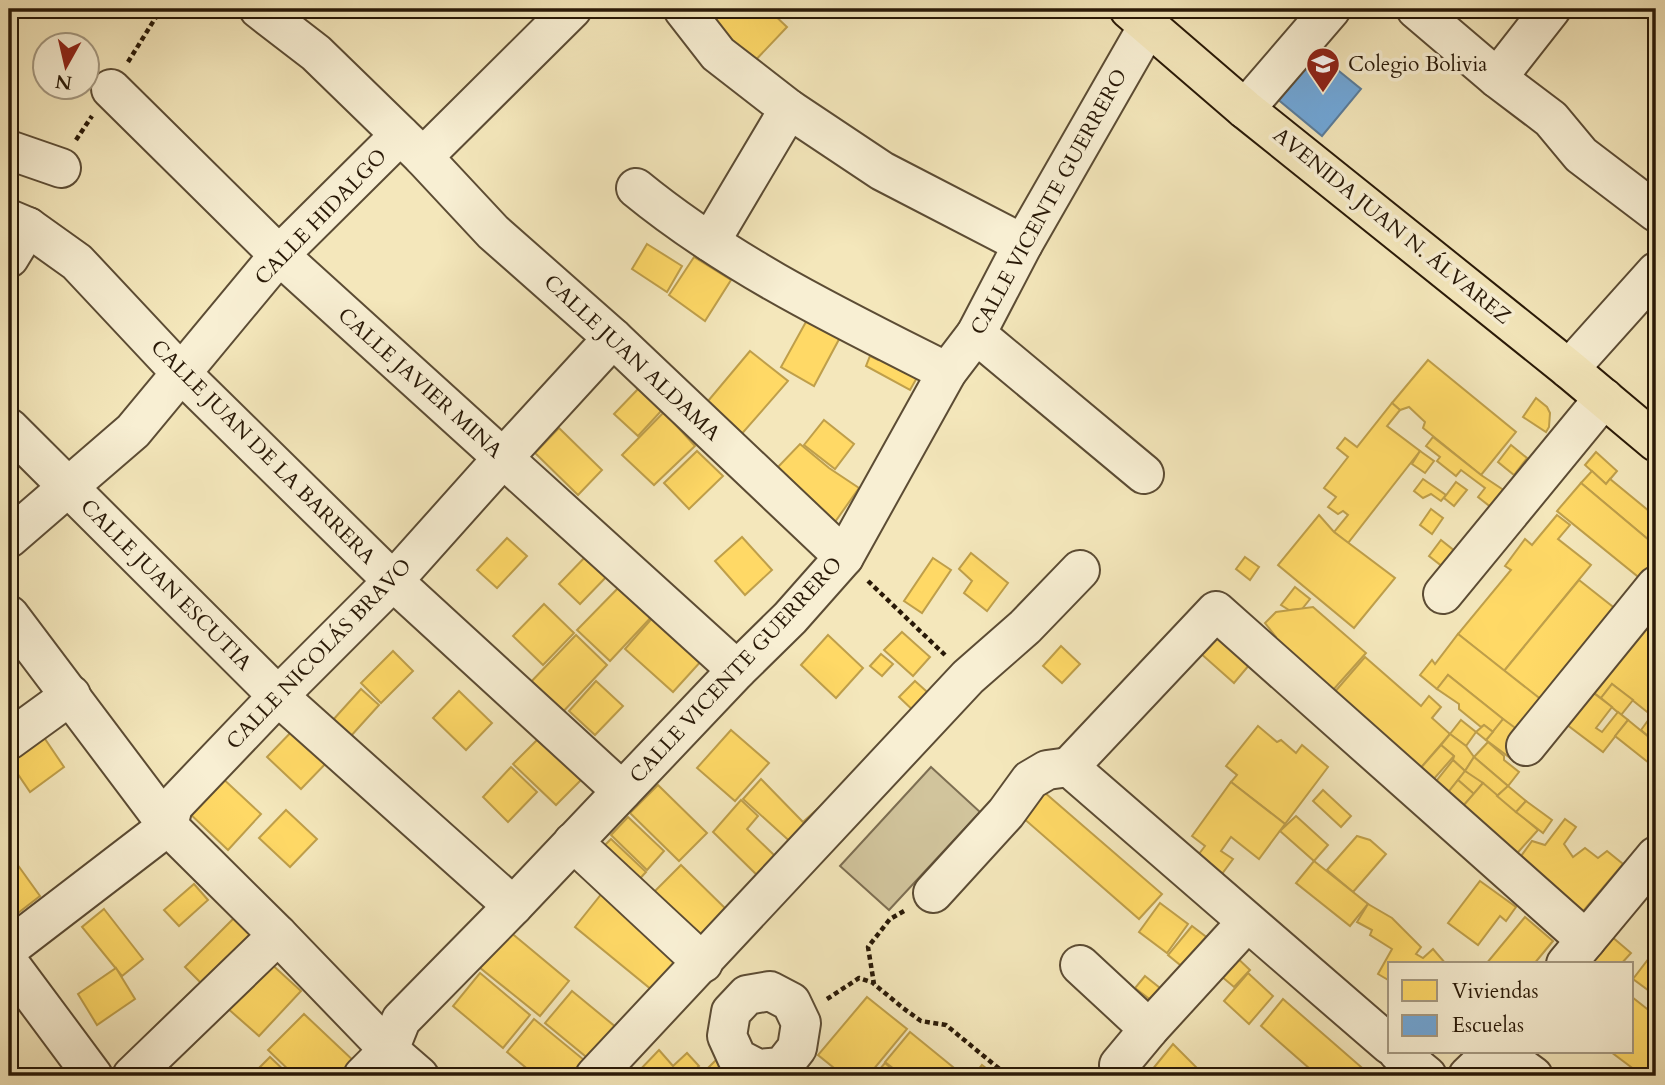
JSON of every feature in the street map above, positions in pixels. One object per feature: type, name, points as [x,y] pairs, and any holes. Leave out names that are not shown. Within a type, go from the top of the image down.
[{"type":"main road","name":"AVENIDA JUAN N. ÁLVAREZ","points":[[1138,17],[1245,109],[1656,442]]},
{"type":"street","name":"CALLE JUAN ALDAMA","points":[[259,9],[316,53],[412,146],[493,232],[613,338],[844,557]]},
{"type":"street","name":"CALLE HIDALGO","points":[[9,538],[133,431],[279,255],[572,9]]},
{"type":"street","points":[[683,9],[718,54],[789,109],[882,171],[1023,244]]},
{"type":"street","points":[[1245,109],[1331,9]]},
{"type":"street","points":[[1416,9],[1497,78],[1551,119],[1581,155],[1656,212]]},
{"type":"street","points":[[1497,78],[1551,9]]},
{"type":"street","name":"CALLE VICENTE GUERRERO","points":[[376,1063],[401,1020],[790,618],[844,557],[947,372],[976,334],[1138,17]]},
{"type":"street","name":"CALLE JAVIER MINA","points":[[111,89],[279,255],[737,670]]},
{"type":"street","points":[[710,242],[789,109]]},
{"type":"street","points":[[9,150],[61,167]]},
{"type":"street","points":[[636,188],[667,213],[772,281],[947,372]]},
{"type":"street","name":"CALLE JUAN DE LA BARRERA","points":[[15,234],[77,262],[182,374],[393,581],[622,791]]},
{"type":"street","points":[[1569,369],[1656,272]]},
{"type":"street","points":[[976,334],[1144,474]]},
{"type":"street","name":"CALLE NICOLÁS BRAVO","points":[[9,948],[168,825],[173,806],[393,581],[613,338]]},
{"type":"street","points":[[1443,594],[1604,398]]},
{"type":"street","name":"CALLE JUAN ESCUTIA","points":[[9,428],[278,696],[513,906]]},
{"type":"street","points":[[595,1076],[968,677],[1025,627],[1080,570]]},
{"type":"street","points":[[1526,746],[1656,586]]},
{"type":"street","points":[[933,893],[1006,813],[1030,780],[1047,770],[1069,766],[1216,611],[1576,952],[1656,856]]},
{"type":"street","points":[[9,615],[168,825],[278,935],[376,1063],[419,1076]]},
{"type":"street","points":[[9,740],[71,695]]},
{"type":"street","points":[[1069,766],[1388,1043]]},
{"type":"street","points":[[573,842],[702,963]]},
{"type":"street","points":[[1119,1065],[1247,922]]},
{"type":"street","points":[[132,1076],[278,935]]},
{"type":"street","points":[[9,963],[93,1076]]},
{"type":"street","points":[[1080,965],[1149,1030]]},
{"type":"street","points":[[770,991],[791,1002],[801,1023],[797,1048],[784,1072],[758,1069],[737,1058],[727,1036],[731,1012],[747,995],[770,991]]},
{"type":"street","points":[[1400,1054],[1427,1076]]},
{"type":"street","points":[[1468,1076],[1491,1054]]},
{"type":"street","points":[[1503,1054],[1533,1076]]},
{"type":"path","points":[[158,15],[161,9]]},
{"type":"path","points":[[844,557],[968,677]]},
{"type":"path","points":[[874,984],[868,947],[890,919],[933,893]]},
{"type":"path","points":[[796,1013],[833,996],[859,978],[874,984],[921,1021],[946,1025],[1008,1076]]},
{"type":"shaded area","points":[[931,767],[980,812],[889,910],[840,866]]},
{"type":"building: Viviendas","points":[[724,9],[768,9],[787,27],[750,66],[709,26]]},
{"type":"building: Viviendas","points":[[647,244],[682,266],[667,292],[632,269]]},
{"type":"building: Viviendas","points":[[694,257],[731,280],[705,321],[669,295]]},
{"type":"building: Viviendas","points":[[812,311],[844,330],[814,386],[781,367]]},
{"type":"building: Viviendas","points":[[884,347],[923,367],[910,390],[866,366],[870,356],[878,360]]},
{"type":"building: Viviendas","points":[[750,351],[788,381],[739,437],[708,401]]},
{"type":"building: Viviendas","points":[[1428,360],[1516,432],[1481,475],[1423,428],[1425,422],[1409,407],[1400,410],[1392,403]]},
{"type":"building: Viviendas","points":[[639,388],[662,410],[638,436],[614,414]]},
{"type":"building: Viviendas","points":[[1536,398],[1550,413],[1546,432],[1523,417]]},
{"type":"building: Viviendas","points":[[1392,403],[1400,410],[1387,426],[1420,451],[1348,543],[1334,532],[1348,515],[1343,511],[1338,514],[1328,507],[1336,497],[1324,488],[1348,457],[1337,448],[1345,438],[1357,447]]},
{"type":"building: Viviendas","points":[[664,412],[695,446],[654,485],[622,455]]},
{"type":"building: Viviendas","points":[[824,420],[854,444],[835,469],[804,445]]},
{"type":"building: Viviendas","points":[[559,428],[602,470],[578,495],[535,453]]},
{"type":"building: Viviendas","points":[[1433,437],[1505,491],[1492,508],[1478,497],[1485,488],[1461,470],[1456,476],[1437,461],[1440,457],[1426,446]]},
{"type":"building: Viviendas","points":[[800,444],[859,488],[835,522],[777,468]]},
{"type":"building: Viviendas","points":[[1511,445],[1527,458],[1514,475],[1498,462]]},
{"type":"building: Viviendas","points":[[697,451],[723,476],[689,509],[664,483]]},
{"type":"building: Viviendas","points":[[1420,451],[1434,461],[1425,473],[1412,464]]},
{"type":"building: Viviendas","points":[[1596,452],[1617,471],[1606,484],[1585,465]]},
{"type":"building: Viviendas","points":[[1592,471],[1606,484],[1610,479],[1649,511],[1656,503],[1656,546],[1581,483]]},
{"type":"building: Viviendas","points":[[1423,479],[1446,495],[1441,501],[1431,494],[1423,498],[1414,491]]},
{"type":"building: Viviendas","points":[[1456,482],[1467,490],[1454,506],[1444,498]]},
{"type":"building: Viviendas","points":[[1581,483],[1656,546],[1656,573],[1647,584],[1557,511]]},
{"type":"building: Viviendas","points":[[1431,509],[1443,518],[1432,534],[1420,525]]},
{"type":"building: Viviendas","points":[[1319,515],[1334,532],[1395,578],[1354,628],[1278,565]]},
{"type":"building: Viviendas","points":[[1557,515],[1570,525],[1558,539],[1591,565],[1504,671],[1458,634],[1511,570],[1505,566],[1525,539],[1532,545]]},
{"type":"building: Viviendas","points":[[742,537],[772,570],[745,595],[715,561]]},
{"type":"building: Viviendas","points":[[507,538],[527,556],[497,588],[477,570]]},
{"type":"building: Viviendas","points":[[1441,540],[1456,552],[1443,567],[1429,556]]},
{"type":"building: Viviendas","points":[[589,553],[610,573],[580,604],[559,584]]},
{"type":"building: Viviendas","points":[[971,553],[1008,583],[987,611],[964,593],[972,581],[959,569]]},
{"type":"building: Viviendas","points":[[1245,557],[1259,567],[1250,580],[1236,569]]},
{"type":"building: Viviendas","points":[[933,558],[951,570],[922,613],[904,601]]},
{"type":"building: Viviendas","points":[[1579,580],[1622,614],[1548,705],[1504,671]]},
{"type":"building: Viviendas","points":[[624,582],[656,612],[610,661],[577,630]]},
{"type":"building: Viviendas","points":[[1295,587],[1310,599],[1302,609],[1289,610],[1281,605]]},
{"type":"building: Viviendas","points":[[1656,597],[1656,719],[1612,684],[1601,698],[1583,685]]},
{"type":"building: Viviendas","points":[[544,604],[574,633],[543,665],[513,636]]},
{"type":"building: Viviendas","points":[[1313,607],[1366,653],[1325,699],[1266,649],[1276,637],[1265,623],[1276,612]]},
{"type":"building: Viviendas","points":[[654,616],[703,659],[673,692],[625,649]]},
{"type":"building: Viviendas","points":[[902,632],[930,657],[913,676],[884,650]]},
{"type":"building: Viviendas","points":[[1215,633],[1250,664],[1234,683],[1199,652]]},
{"type":"building: Viviendas","points":[[1458,634],[1548,705],[1524,736],[1448,675],[1437,689],[1420,675],[1432,660],[1435,664]]},
{"type":"building: Viviendas","points":[[576,635],[607,665],[559,716],[527,686]]},
{"type":"building: Viviendas","points":[[828,635],[863,668],[836,698],[801,665]]},
{"type":"building: Viviendas","points":[[1061,646],[1080,664],[1062,683],[1043,666]]},
{"type":"building: Viviendas","points":[[393,651],[413,671],[381,703],[361,683]]},
{"type":"building: Viviendas","points":[[881,654],[893,664],[882,676],[870,666]]},
{"type":"building: Viviendas","points":[[1365,657],[1421,706],[1429,696],[1441,707],[1432,718],[1450,734],[1412,778],[1326,702]]},
{"type":"building: Viviendas","points":[[1448,675],[1503,719],[1493,732],[1484,725],[1481,727],[1459,709],[1459,704],[1437,689]]},
{"type":"building: Viviendas","points":[[596,681],[623,706],[595,735],[569,711]]},
{"type":"building: Viviendas","points":[[915,681],[935,699],[919,716],[899,697]]},
{"type":"building: Viviendas","points":[[1612,684],[1633,700],[1621,715],[1601,698]]},
{"type":"building: Viviendas","points":[[1583,685],[1612,707],[1596,728],[1602,732],[1618,712],[1628,720],[1603,752],[1558,718]]},
{"type":"building: Viviendas","points":[[361,689],[379,705],[350,737],[332,721]]},
{"type":"building: Viviendas","points":[[459,691],[492,723],[466,750],[433,718]]},
{"type":"building: Viviendas","points":[[1652,715],[1656,719],[1656,743],[1641,730]]},
{"type":"building: Viviendas","points":[[1503,719],[1529,738],[1513,760],[1486,740]]},
{"type":"building: Viviendas","points":[[1461,720],[1476,732],[1466,746],[1450,734]]},
{"type":"building: Viviendas","points":[[1628,720],[1656,743],[1656,754],[1649,763],[1615,736]]},
{"type":"building: Viviendas","points":[[298,725],[332,757],[301,789],[267,757]]},
{"type":"building: Viviendas","points":[[1484,725],[1493,732],[1486,740],[1476,732]]},
{"type":"building: Viviendas","points":[[1258,726],[1296,753],[1302,745],[1328,767],[1285,824],[1231,782],[1237,775],[1226,766]]},
{"type":"building: Viviendas","points":[[39,730],[64,767],[30,792],[9,761],[9,752]]},
{"type":"building: Viviendas","points":[[731,730],[769,763],[735,801],[697,768]]},
{"type":"building: Viviendas","points":[[1450,734],[1466,746],[1474,757],[1465,771],[1441,745]]},
{"type":"building: Viviendas","points":[[539,738],[582,779],[556,805],[513,764]]},
{"type":"building: Viviendas","points":[[1488,742],[1519,772],[1508,786],[1474,757]]},
{"type":"building: Viviendas","points":[[1441,745],[1454,756],[1425,789],[1412,778]]},
{"type":"building: Viviendas","points":[[1474,757],[1508,786],[1497,796],[1465,771]]},
{"type":"building: Viviendas","points":[[1453,760],[1465,771],[1442,800],[1430,789]]},
{"type":"building: Viviendas","points":[[511,767],[537,792],[508,822],[483,797]]},
{"type":"building: Viviendas","points":[[1465,771],[1483,783],[1474,794],[1458,780]]},
{"type":"building: Viviendas","points":[[219,775],[261,814],[228,850],[186,810]]},
{"type":"building: Viviendas","points":[[761,779],[803,822],[824,803],[795,846],[743,799]]},
{"type":"building: Viviendas","points":[[1458,780],[1474,794],[1457,813],[1442,800]]},
{"type":"building: Viviendas","points":[[1231,782],[1285,824],[1259,859],[1231,837],[1221,851],[1233,859],[1213,886],[1189,867],[1205,846],[1192,836]]},
{"type":"building: Viviendas","points":[[1483,783],[1538,830],[1511,860],[1457,813]]},
{"type":"building: Viviendas","points":[[658,785],[707,833],[679,861],[630,813]]},
{"type":"building: Viviendas","points":[[1508,786],[1526,801],[1516,812],[1497,796]]},
{"type":"building: Viviendas","points":[[1323,790],[1351,816],[1341,827],[1313,801]]},
{"type":"building: Viviendas","points":[[1044,792],[1162,894],[1139,919],[1022,817]]},
{"type":"building: Viviendas","points":[[741,800],[758,816],[747,829],[775,856],[762,880],[713,832]]},
{"type":"building: Viviendas","points":[[1526,801],[1552,820],[1543,833],[1516,812]]},
{"type":"building: Viviendas","points":[[286,810],[317,839],[290,867],[259,838]]},
{"type":"building: Viviendas","points":[[1296,816],[1328,845],[1314,861],[1280,831]]},
{"type":"building: Viviendas","points":[[628,817],[664,851],[647,870],[611,835]]},
{"type":"building: Viviendas","points":[[1565,819],[1576,827],[1564,844],[1573,857],[1585,848],[1598,858],[1607,851],[1623,864],[1579,916],[1513,867],[1532,841],[1545,845]]},
{"type":"building: Viviendas","points":[[1357,836],[1370,840],[1386,854],[1353,892],[1327,870]]},
{"type":"building: Viviendas","points":[[611,839],[646,872],[635,884],[600,850]]},
{"type":"building: Viviendas","points":[[12,857],[40,896],[9,920],[9,859]]},
{"type":"building: Viviendas","points":[[1314,861],[1368,904],[1350,926],[1296,883]]},
{"type":"building: Viviendas","points":[[681,865],[729,912],[697,945],[649,897]]},
{"type":"building: Viviendas","points":[[1480,881],[1516,907],[1506,921],[1500,916],[1478,945],[1448,923]]},
{"type":"building: Viviendas","points":[[194,884],[208,900],[179,926],[164,910]]},
{"type":"building: Viviendas","points":[[603,892],[681,956],[652,990],[575,927]]},
{"type":"building: Viviendas","points":[[1160,903],[1188,924],[1167,953],[1139,932]]},
{"type":"building: Viviendas","points":[[1368,904],[1392,918],[1421,947],[1416,954],[1423,958],[1433,949],[1444,962],[1388,962],[1388,980],[1378,974],[1392,949],[1370,935],[1372,930],[1357,922]]},
{"type":"building: Viviendas","points":[[104,909],[143,959],[122,976],[82,927]]},
{"type":"building: Viviendas","points":[[235,917],[253,936],[204,986],[185,967]]},
{"type":"building: Viviendas","points":[[1525,917],[1553,941],[1536,962],[1488,962]]},
{"type":"building: Viviendas","points":[[1192,926],[1209,939],[1185,969],[1168,955]]},
{"type":"building: Viviendas","points":[[509,931],[569,981],[540,1016],[479,967]]},
{"type":"building: Viviendas","points":[[1611,936],[1631,953],[1623,962],[1589,962]]},
{"type":"building: Viviendas","points":[[1656,949],[1656,996],[1634,978]]},
{"type":"building: Viviendas","points":[[1231,952],[1250,970],[1234,987],[1215,971]]},
{"type":"building: Viviendas","points":[[268,961],[301,991],[259,1036],[226,1007]]},
{"type":"building: Viviendas","points":[[116,968],[135,999],[97,1025],[78,994]]},
{"type":"building: Viviendas","points":[[480,973],[530,1015],[503,1048],[453,1006]]},
{"type":"building: Viviendas","points":[[1248,973],[1273,996],[1249,1024],[1224,1001]]},
{"type":"building: Viviendas","points":[[1145,976],[1165,992],[1156,1004],[1135,988]]},
{"type":"building: Viviendas","points":[[572,991],[617,1028],[590,1060],[545,1023]]},
{"type":"building: Viviendas","points":[[867,997],[907,1029],[868,1076],[844,1076],[818,1055]]},
{"type":"building: Viviendas","points":[[1283,999],[1368,1073],[1365,1076],[1318,1076],[1261,1026]]},
{"type":"building: Viviendas","points":[[1634,999],[1656,1016],[1656,1071],[1652,1076],[1643,1076],[1614,1054],[1634,1054]]},
{"type":"building: Viviendas","points":[[304,1014],[357,1064],[346,1076],[295,1076],[268,1050]]},
{"type":"building: Viviendas","points":[[534,1019],[584,1060],[570,1076],[536,1076],[507,1052]]},
{"type":"building: Viviendas","points":[[910,1032],[964,1076],[903,1076],[885,1062]]},
{"type":"building: Viviendas","points":[[1173,1044],[1196,1067],[1188,1076],[1147,1076]]},
{"type":"building: Viviendas","points":[[659,1050],[673,1066],[687,1053],[699,1066],[689,1076],[638,1076],[636,1074]]},
{"type":"building: Viviendas","points":[[270,1057],[290,1076],[251,1076]]},
{"type":"building: Viviendas","points":[[718,1058],[736,1076],[700,1076]]},
{"type":"building: Viviendas","points":[[885,1063],[900,1076],[874,1076]]},
{"type":"building: Viviendas","points":[[982,1065],[996,1076],[973,1076]]},
{"type":"building: Escuelas","points":[[1313,50],[1361,89],[1322,136],[1275,97]]},
{"type":"place","name":"Colegio Bolivia","points":[[1323,94]]}]
